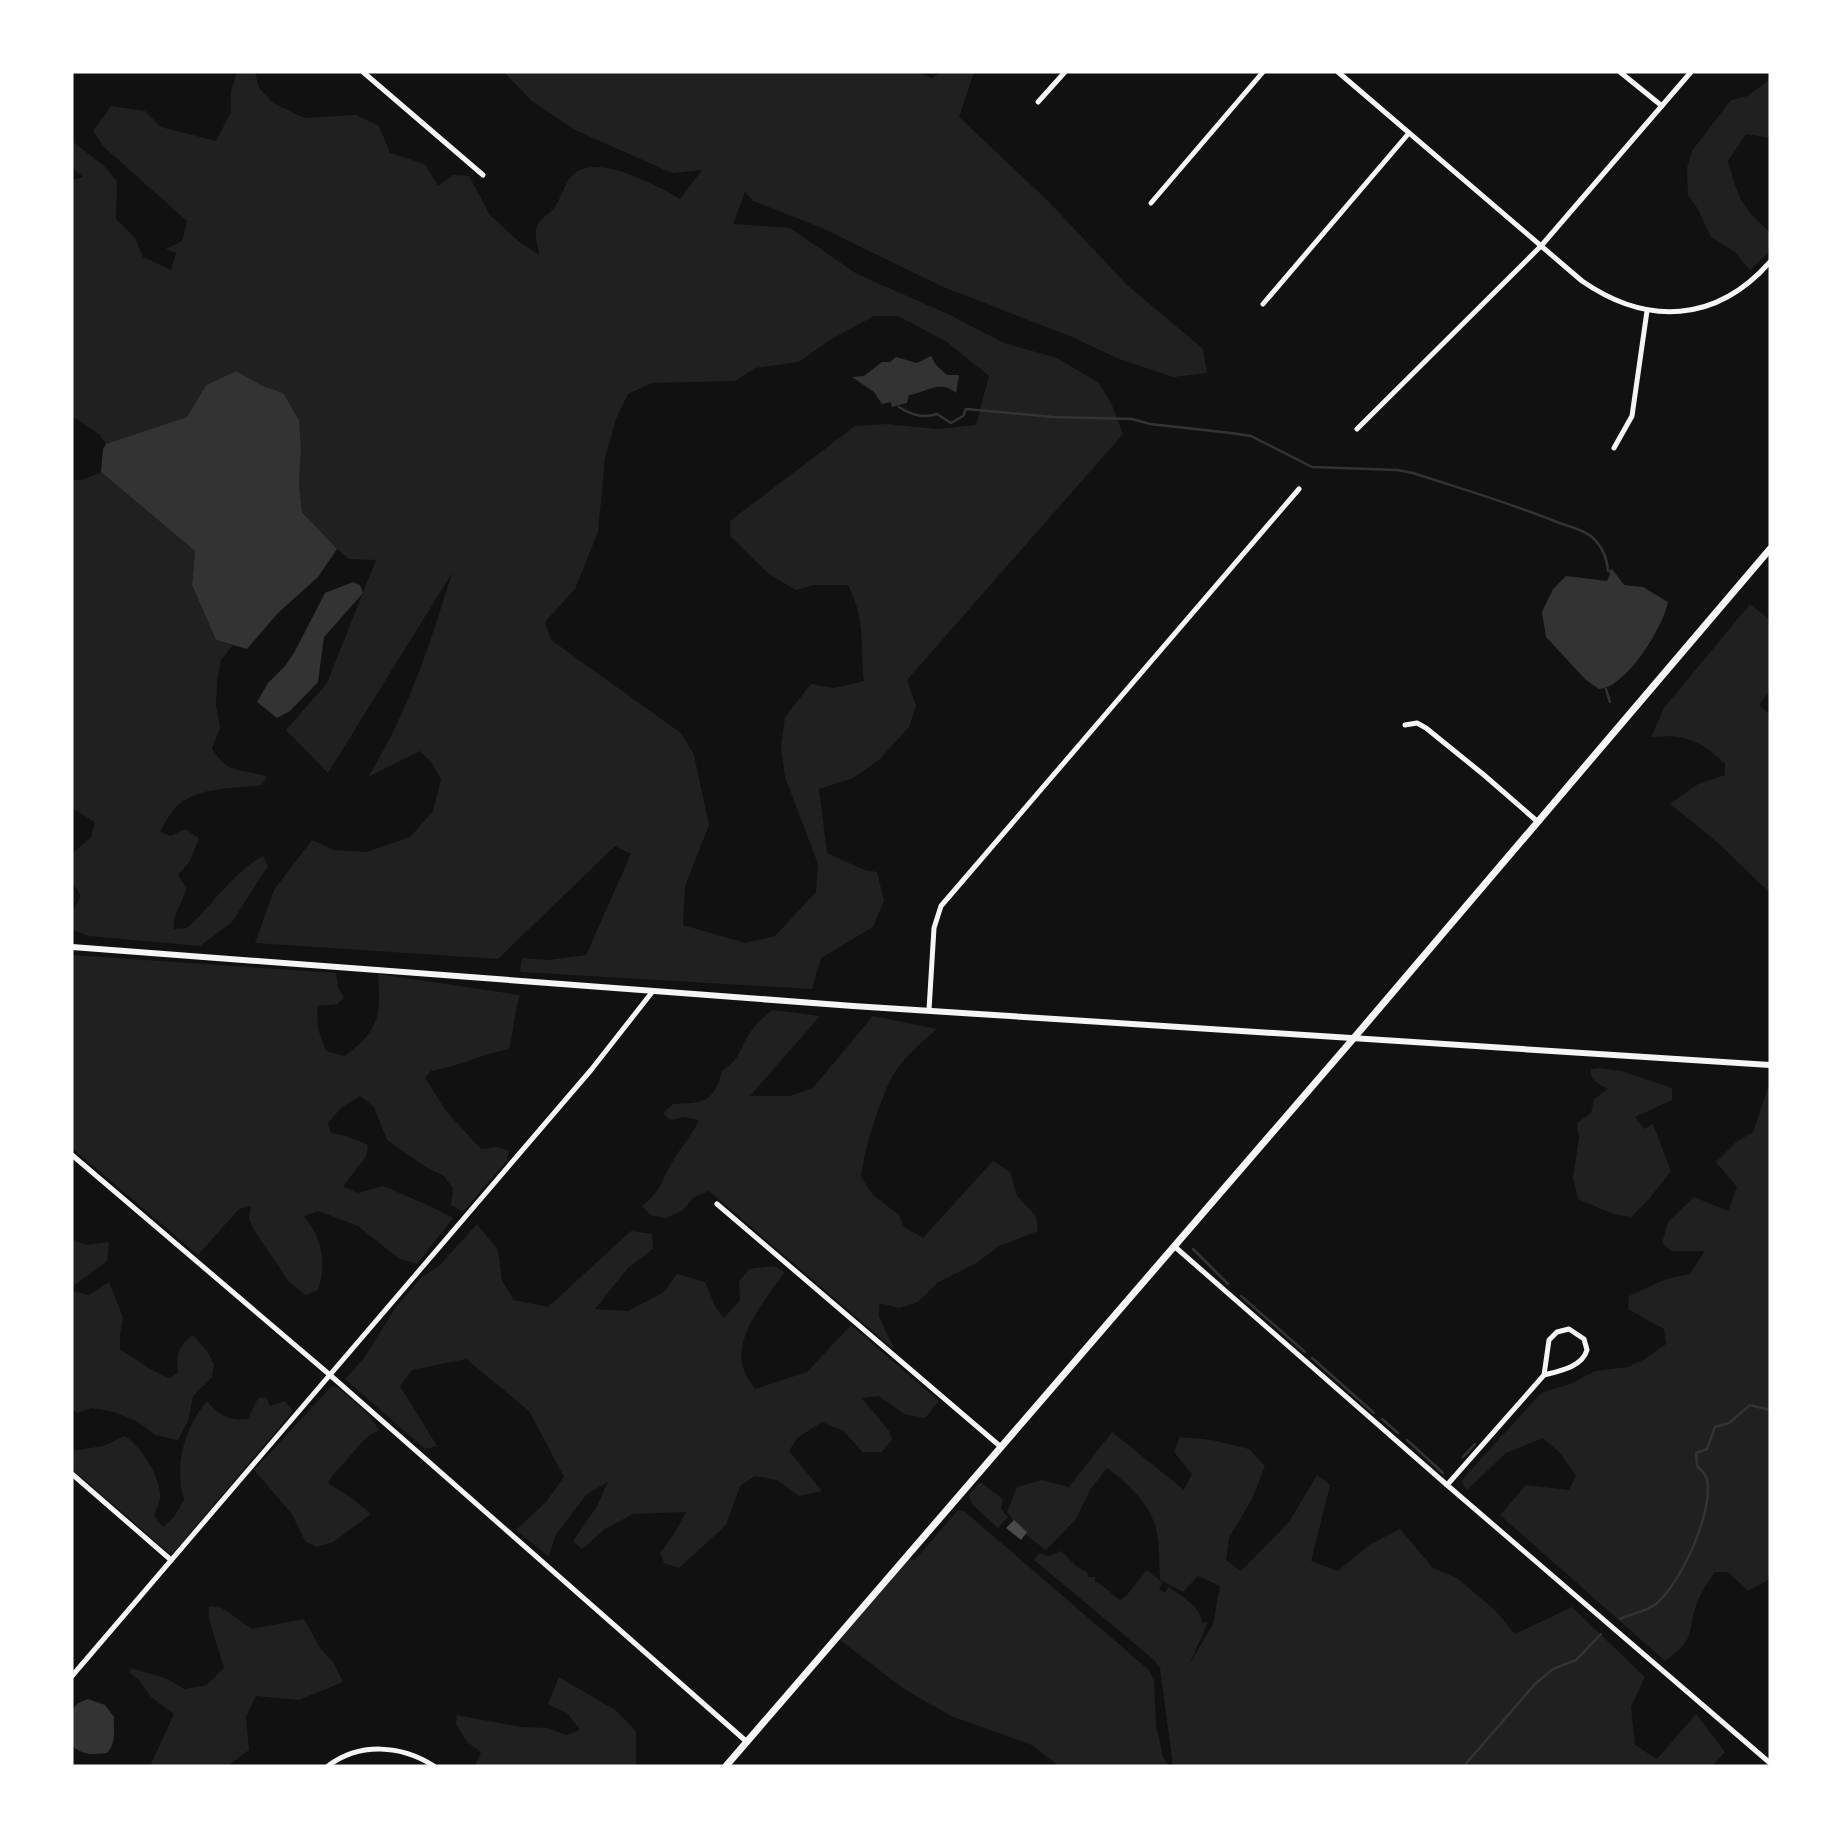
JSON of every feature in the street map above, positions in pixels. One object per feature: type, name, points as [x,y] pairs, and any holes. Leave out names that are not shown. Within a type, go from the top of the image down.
[{"type":"main road","points":[[726,1766],[1353,1039],[1770,550]]},
{"type":"street","points":[[363,72],[483,175]]},
{"type":"street","points":[[1038,102],[1065,72]]},
{"type":"street","points":[[1151,203],[1263,72]]},
{"type":"street","points":[[1338,72],[1594,290],[1623,304],[1647,312],[1688,310],[1717,302],[1746,286],[1770,262]]},
{"type":"street","points":[[1620,72],[1662,106]]},
{"type":"street","points":[[1357,429],[1541,246],[1691,72]]},
{"type":"street","points":[[1263,304],[1409,133]]},
{"type":"street","points":[[1614,448],[1632,416],[1647,312]]},
{"type":"street","points":[[929,1010],[934,928],[941,906],[1299,489]]},
{"type":"street","points":[[1405,725],[1417,723],[1426,728],[1538,822]]},
{"type":"street","points":[[72,947],[653,991],[1770,1065]]},
{"type":"street","points":[[72,1676],[591,1070],[653,991]]},
{"type":"street","points":[[72,1155],[330,1375],[747,1742]]},
{"type":"street","points":[[717,1204],[1001,1447]]},
{"type":"street","points":[[1174,1246],[1770,1763]]},
{"type":"street","points":[[1447,1485],[1544,1375],[1567,1368],[1581,1360],[1587,1350],[1584,1339],[1569,1329],[1554,1334],[1549,1340],[1544,1375]]},
{"type":"street","points":[[72,1474],[171,1560]]},
{"type":"street","points":[[328,1766],[347,1755],[383,1748],[409,1753],[433,1766]]},
{"type":"shaded area","points":[[237,72],[255,72],[259,88],[273,103],[304,118],[356,115],[379,126],[390,153],[425,164],[438,186],[453,175],[469,176],[490,215],[517,240],[539,255],[536,233],[538,224],[554,207],[575,173],[586,168],[613,169],[643,180],[680,199],[702,170],[672,173],[575,130],[532,101],[504,72],[917,72],[932,78],[941,72],[974,72],[959,117],[1048,201],[1127,285],[1203,349],[1207,373],[1173,377],[1119,359],[1072,337],[941,286],[820,227],[753,201],[745,192],[733,224],[790,228],[857,274],[950,315],[1004,343],[1057,358],[1099,383],[1112,405],[1123,434],[907,680],[916,706],[909,727],[879,760],[853,778],[819,789],[827,853],[864,870],[877,872],[884,901],[873,927],[821,958],[812,989],[520,972],[522,958],[548,960],[586,955],[631,854],[615,846],[498,959],[255,943],[274,890],[312,840],[334,850],[366,852],[410,837],[433,811],[441,780],[432,763],[420,751],[368,777],[406,703],[452,573],[328,773],[286,730],[327,683],[376,560],[349,559],[329,542],[302,512],[299,484],[301,450],[283,393],[235,371],[206,385],[187,417],[106,444],[100,435],[72,416],[72,180],[83,177],[72,167],[72,141],[104,166],[117,181],[116,219],[135,238],[143,257],[171,270],[176,253],[166,249],[182,241],[187,221],[104,147],[93,131],[111,106],[145,111],[161,127],[216,141],[231,112],[231,91]],"holes":[[[874,316],[898,316],[947,342],[989,376],[976,425],[938,429],[886,424],[855,426],[730,521],[730,536],[769,574],[796,590],[814,585],[848,585],[858,610],[864,681],[834,688],[811,684],[785,717],[781,746],[785,777],[818,864],[816,892],[775,936],[745,943],[683,925],[685,886],[709,825],[694,755],[681,733],[551,640],[545,622],[575,589],[598,532],[605,458],[616,419],[628,394],[652,383],[735,381],[755,368],[799,362],[830,340]]]},
{"type":"shaded area","points":[[1770,79],[1770,138],[1746,134],[1728,161],[1742,201],[1770,232],[1770,251],[1750,270],[1735,252],[1711,237],[1688,195],[1687,168],[1692,151],[1731,100],[1748,96]]},
{"type":"shaded area","points":[[931,356],[947,375],[959,375],[956,393],[944,387],[933,388],[909,395],[907,403],[892,407],[891,402],[882,404],[874,392],[852,377],[864,376],[882,362],[890,362],[896,357],[917,363]]},
{"type":"shaded area","points":[[236,371],[283,393],[299,420],[302,512],[337,549],[318,577],[278,613],[247,649],[216,640],[192,585],[195,551],[101,472],[106,444],[187,417],[206,385]]},
{"type":"shaded area","points":[[101,472],[195,551],[192,585],[216,640],[233,645],[221,660],[216,705],[220,728],[212,748],[229,766],[267,776],[262,785],[215,790],[193,796],[174,809],[160,832],[171,836],[185,829],[199,838],[190,861],[178,875],[186,888],[175,917],[174,929],[187,928],[232,880],[252,863],[263,856],[268,866],[232,922],[200,946],[89,936],[75,931],[73,926],[73,913],[81,896],[72,882],[72,854],[91,837],[95,822],[72,808],[72,480],[82,480]]},
{"type":"shaded area","points":[[1612,569],[1624,585],[1643,587],[1668,602],[1659,626],[1632,667],[1610,686],[1599,689],[1586,680],[1546,637],[1542,612],[1553,589],[1566,576],[1607,581],[1610,574],[1608,571]]},
{"type":"shaded area","points":[[353,582],[360,585],[363,593],[324,637],[318,682],[290,711],[277,718],[257,702],[268,683],[294,653],[325,593]]},
{"type":"shaded area","points":[[1750,604],[1770,620],[1770,691],[1759,705],[1770,715],[1770,893],[1716,841],[1670,804],[1698,784],[1725,775],[1725,764],[1708,749],[1691,740],[1651,737],[1664,708]]},
{"type":"shaded area","points":[[72,955],[336,973],[338,987],[344,997],[338,1004],[317,1006],[318,1029],[326,1051],[345,1056],[365,1038],[376,1021],[379,1000],[378,974],[520,995],[509,1049],[431,1071],[425,1078],[446,1111],[481,1149],[497,1147],[509,1151],[507,1160],[463,1212],[451,1205],[453,1189],[444,1176],[424,1166],[387,1140],[374,1107],[360,1096],[342,1107],[328,1123],[331,1133],[368,1145],[366,1157],[343,1186],[357,1193],[383,1186],[453,1218],[417,1264],[398,1258],[358,1226],[318,1211],[304,1216],[319,1242],[322,1261],[318,1290],[306,1295],[289,1282],[254,1230],[249,1219],[251,1206],[239,1209],[198,1255],[72,1148]]},
{"type":"shaded area","points":[[773,1010],[820,1016],[750,1096],[790,1096],[813,1088],[873,1016],[937,1029],[906,1057],[892,1077],[873,1126],[861,1177],[873,1195],[899,1215],[904,1227],[923,1238],[993,1161],[1010,1172],[1017,1196],[1036,1216],[1038,1231],[999,1246],[978,1262],[937,1283],[918,1302],[899,1308],[879,1303],[879,1317],[895,1350],[709,1191],[694,1197],[682,1211],[666,1218],[650,1215],[642,1206],[658,1189],[699,1120],[684,1117],[670,1120],[663,1113],[673,1104],[700,1102],[711,1095],[722,1071],[736,1058],[754,1027]]},
{"type":"shaded area","points":[[1591,1069],[1622,1071],[1672,1088],[1672,1100],[1635,1117],[1644,1129],[1653,1124],[1671,1171],[1631,1217],[1613,1214],[1578,1199],[1573,1178],[1579,1137],[1577,1123],[1591,1113],[1594,1099],[1608,1089],[1596,1082],[1592,1076]]},
{"type":"shaded area","points":[[1770,1082],[1770,1579],[1748,1591],[1728,1572],[1715,1572],[1698,1601],[1687,1639],[1676,1653],[1665,1661],[1500,1515],[1526,1485],[1569,1490],[1576,1476],[1560,1453],[1543,1438],[1506,1453],[1467,1490],[1461,1481],[1541,1393],[1573,1383],[1595,1371],[1628,1367],[1666,1344],[1664,1329],[1628,1309],[1629,1296],[1666,1279],[1690,1274],[1705,1251],[1672,1251],[1662,1243],[1668,1222],[1694,1197],[1728,1211],[1737,1187],[1716,1162],[1736,1142],[1753,1132]]},
{"type":"shaded area","points":[[477,1224],[498,1250],[502,1281],[514,1300],[548,1307],[631,1231],[652,1234],[653,1249],[628,1268],[595,1309],[628,1311],[664,1292],[677,1274],[705,1282],[716,1308],[724,1318],[740,1300],[739,1281],[749,1269],[774,1266],[785,1272],[753,1318],[743,1345],[741,1358],[744,1370],[755,1389],[807,1372],[851,1325],[939,1401],[925,1418],[904,1414],[879,1396],[862,1398],[889,1431],[892,1440],[882,1452],[862,1452],[844,1431],[822,1422],[797,1438],[789,1451],[822,1491],[799,1496],[777,1480],[755,1476],[740,1486],[726,1525],[679,1568],[664,1563],[660,1553],[686,1512],[633,1514],[605,1529],[582,1549],[573,1541],[596,1508],[608,1482],[587,1494],[555,1536],[549,1557],[516,1530],[546,1502],[564,1477],[529,1411],[466,1359],[412,1370],[400,1386],[437,1446],[425,1449],[345,1379],[364,1358],[396,1307],[422,1277],[438,1267]]},
{"type":"shaded area","points":[[72,1240],[87,1245],[109,1242],[107,1261],[72,1287]]},
{"type":"shaded area","points":[[109,1282],[123,1317],[120,1350],[170,1378],[178,1372],[177,1361],[181,1347],[193,1335],[214,1364],[212,1377],[193,1396],[188,1421],[178,1440],[155,1435],[138,1422],[114,1412],[92,1408],[77,1413],[72,1409],[72,1291],[89,1295]]},
{"type":"shaded area","points":[[336,1386],[368,1414],[379,1430],[367,1437],[328,1483],[371,1514],[333,1542],[316,1547],[305,1541],[292,1514],[254,1470],[331,1387]]},
{"type":"shaded area","points":[[266,1397],[270,1406],[285,1401],[293,1411],[173,1553],[169,1553],[72,1469],[72,1451],[103,1446],[125,1436],[143,1454],[153,1470],[160,1496],[154,1516],[163,1527],[174,1517],[184,1500],[180,1474],[183,1448],[192,1423],[207,1401],[225,1416],[248,1419],[258,1398]]},
{"type":"shaded area","points":[[1112,1432],[1184,1490],[1192,1474],[1174,1452],[1180,1437],[1212,1440],[1249,1449],[1265,1466],[1252,1499],[1229,1538],[1226,1560],[1241,1571],[1289,1522],[1317,1475],[1330,1485],[1311,1561],[1338,1571],[1369,1545],[1400,1529],[1433,1568],[1457,1578],[1495,1610],[1515,1634],[1572,1607],[1645,1677],[1631,1707],[1635,1745],[1657,1759],[1696,1714],[1725,1752],[1712,1766],[1173,1766],[1160,1668],[1154,1660],[1034,1560],[1039,1553],[1049,1556],[1061,1551],[1077,1567],[1087,1572],[1088,1577],[1095,1577],[1095,1582],[1120,1600],[1147,1570],[1163,1583],[1159,1589],[1164,1593],[1169,1587],[1195,1607],[1202,1623],[1208,1622],[1189,1665],[1213,1624],[1220,1586],[1198,1576],[1183,1592],[1160,1580],[1158,1541],[1149,1511],[1137,1494],[1107,1468],[1090,1490],[1076,1519],[1046,1550],[1022,1532],[1007,1512],[1017,1487],[1042,1480],[1069,1487]]},
{"type":"shaded area","points":[[980,1482],[1003,1499],[1001,1509],[1008,1517],[998,1528],[972,1504],[969,1495]]},
{"type":"shaded area","points":[[958,1510],[964,1511],[1149,1670],[1154,1681],[1156,1725],[1163,1757],[1169,1766],[1059,1766],[1032,1745],[951,1716],[904,1689],[836,1637],[906,1555],[914,1561]]},
{"type":"shaded area","points":[[209,1606],[222,1608],[252,1629],[304,1619],[343,1682],[299,1700],[256,1696],[246,1717],[249,1750],[227,1766],[150,1766],[174,1714],[151,1697],[139,1680],[129,1672],[131,1668],[165,1678],[185,1689],[207,1685],[224,1668],[209,1619]]},
{"type":"shaded area","points":[[559,1677],[615,1710],[636,1731],[636,1766],[475,1766],[481,1752],[467,1742],[456,1724],[457,1715],[521,1727],[548,1728],[566,1735],[580,1730],[567,1713],[548,1704]]},
{"type":"shaded area","points":[[88,1699],[105,1705],[114,1717],[113,1740],[107,1753],[88,1754],[72,1746],[72,1710],[78,1703]]},
{"type":"building","points":[[1014,1520],[1027,1532],[1021,1540],[1006,1528]]},
{"type":"waterway","points":[[899,407],[917,415],[937,414],[951,423],[963,416],[966,409],[1053,417],[1132,419],[1150,424],[1251,436],[1312,467],[1413,473],[1583,531],[1601,548],[1608,571]]},
{"type":"waterway","points":[[1606,689],[1610,702]]},
{"type":"waterway","points":[[1193,1249],[1228,1284]]},
{"type":"waterway","points":[[1241,1296],[1305,1352]]},
{"type":"waterway","points":[[1312,1358],[1374,1413]]},
{"type":"waterway","points":[[1620,1619],[1656,1604],[1676,1580],[1694,1546],[1706,1509],[1708,1493],[1707,1479],[1697,1466],[1696,1453],[1707,1449],[1715,1427],[1729,1423],[1750,1405],[1770,1410]]},
{"type":"waterway","points":[[1382,1419],[1398,1433]]},
{"type":"waterway","points":[[1407,1440],[1443,1473]]},
{"type":"waterway","points":[[1463,1457],[1475,1444]]},
{"type":"waterway","points":[[1464,1766],[1535,1684],[1553,1669],[1576,1660],[1601,1634]]}]
